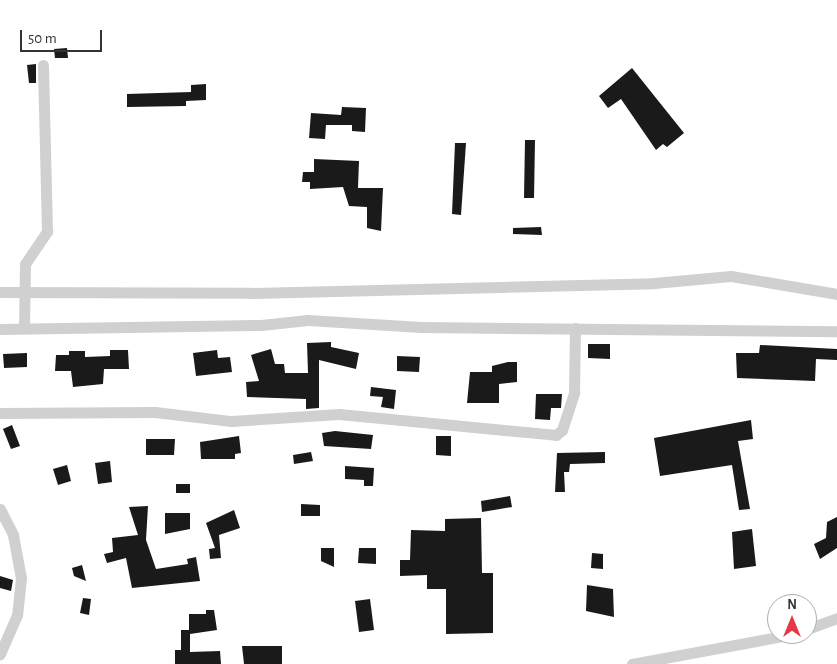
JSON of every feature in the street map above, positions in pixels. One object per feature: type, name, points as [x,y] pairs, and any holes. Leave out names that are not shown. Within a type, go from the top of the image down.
[{"type":"street","points":[[24,328],[25,264],[47,231],[43,65]]},
{"type":"street","points":[[0,292],[250,293],[654,283],[731,276],[837,294]]},
{"type":"street","points":[[0,328],[261,325],[308,320],[412,327],[837,331]]},
{"type":"street","points":[[0,413],[155,412],[231,421],[339,414],[379,421],[556,435],[562,430],[574,392],[575,328]]},
{"type":"street","points":[[0,509],[13,535],[21,578],[16,615],[0,654]]},
{"type":"street","points":[[817,625],[837,618]]},
{"type":"street","points":[[632,664],[767,639]]},
{"type":"building","points":[[67,48],[68,58],[55,58],[54,49]]},
{"type":"building","points":[[36,64],[36,83],[29,83],[27,65]]},
{"type":"building","points":[[632,68],[684,133],[667,147],[663,144],[656,150],[621,99],[608,108],[599,96]]},
{"type":"building","points":[[206,84],[206,100],[186,101],[186,106],[127,107],[127,94],[191,92],[191,85]]},
{"type":"building","points":[[342,107],[366,108],[365,132],[352,131],[352,125],[326,125],[325,139],[309,138],[311,113],[341,115]]},
{"type":"building","points":[[525,140],[535,140],[534,198],[524,198]]},
{"type":"building","points":[[455,143],[466,143],[461,215],[452,214]]},
{"type":"building","points":[[314,159],[359,161],[358,188],[383,188],[381,231],[367,228],[367,207],[349,206],[343,187],[310,189],[310,182],[302,182],[303,172],[314,172]]},
{"type":"building","points":[[541,227],[542,235],[513,234],[513,228]]},
{"type":"building","points":[[331,342],[331,347],[359,353],[356,369],[319,360],[319,408],[306,409],[306,399],[247,397],[246,382],[259,381],[251,355],[271,349],[275,364],[284,364],[285,373],[308,373],[307,343]]},
{"type":"building","points":[[588,344],[610,344],[610,359],[588,358]]},
{"type":"building","points":[[760,345],[837,349],[837,360],[816,359],[815,381],[737,378],[736,353],[759,353]]},
{"type":"building","points":[[110,350],[128,350],[129,369],[104,369],[103,384],[73,387],[71,371],[55,371],[56,355],[69,355],[69,351],[85,351],[85,357],[110,356]]},
{"type":"building","points":[[217,350],[218,358],[230,357],[232,372],[196,376],[193,353]]},
{"type":"building","points":[[27,353],[27,367],[4,368],[3,354]]},
{"type":"building","points":[[397,356],[420,357],[419,372],[397,371]]},
{"type":"building","points":[[517,362],[517,382],[499,384],[499,403],[467,403],[470,372],[492,372],[492,366]]},
{"type":"building","points":[[371,387],[396,390],[394,409],[381,407],[383,397],[370,396]]},
{"type":"building","points":[[536,394],[562,394],[561,408],[551,408],[550,420],[535,419]]},
{"type":"building","points":[[751,420],[753,439],[738,441],[750,509],[739,510],[732,465],[660,476],[654,438]]},
{"type":"building","points":[[12,425],[20,446],[11,449],[3,429]]},
{"type":"building","points":[[335,431],[373,435],[371,449],[324,446],[322,433]]},
{"type":"building","points":[[239,436],[241,453],[235,454],[235,459],[201,459],[200,442]]},
{"type":"building","points":[[436,436],[451,436],[451,456],[436,455]]},
{"type":"building","points":[[146,439],[175,439],[174,455],[146,455]]},
{"type":"building","points":[[311,452],[313,461],[294,464],[293,455]]},
{"type":"building","points":[[605,452],[605,463],[570,464],[569,472],[564,472],[565,492],[555,492],[557,453]]},
{"type":"building","points":[[110,461],[112,482],[98,484],[95,463]]},
{"type":"building","points":[[67,465],[71,481],[58,485],[53,469]]},
{"type":"building","points":[[345,466],[374,468],[373,486],[364,486],[364,480],[345,479]]},
{"type":"building","points":[[176,484],[190,484],[190,493],[176,493]]},
{"type":"building","points":[[510,496],[512,507],[482,512],[481,501]]},
{"type":"building","points":[[301,504],[320,505],[320,516],[301,516]]},
{"type":"building","points":[[148,506],[146,540],[156,569],[188,564],[187,559],[196,557],[200,581],[132,588],[126,558],[107,563],[104,554],[113,552],[112,538],[138,535],[129,507]]},
{"type":"building","points":[[234,510],[240,528],[219,535],[221,558],[210,559],[209,549],[215,548],[206,523]]},
{"type":"building","points":[[165,513],[190,513],[190,529],[165,534]]},
{"type":"building","points":[[837,517],[837,548],[820,559],[814,544],[826,538],[827,522]]},
{"type":"building","points":[[481,518],[482,573],[493,573],[493,633],[446,634],[446,589],[427,589],[427,575],[400,576],[400,560],[410,560],[411,530],[445,531],[445,519]]},
{"type":"building","points":[[752,529],[756,566],[734,569],[732,532]]},
{"type":"building","points":[[321,548],[334,548],[334,567],[321,561]]},
{"type":"building","points":[[359,548],[376,548],[376,564],[358,563]]},
{"type":"building","points":[[592,553],[603,554],[603,569],[591,568]]},
{"type":"building","points":[[82,565],[86,581],[74,576],[72,568]]},
{"type":"building","points":[[0,576],[13,580],[11,591],[0,588]]},
{"type":"building","points":[[587,585],[613,589],[614,617],[586,611]]},
{"type":"building","points":[[83,598],[91,599],[89,615],[80,613]]},
{"type":"building","points":[[370,599],[374,630],[359,632],[355,601]]},
{"type":"building","points":[[206,610],[214,610],[217,630],[190,634],[190,652],[220,651],[221,664],[175,664],[175,650],[181,650],[181,630],[189,630],[189,614],[206,614]]},
{"type":"building","points":[[242,646],[282,646],[282,664],[244,664]]}]
